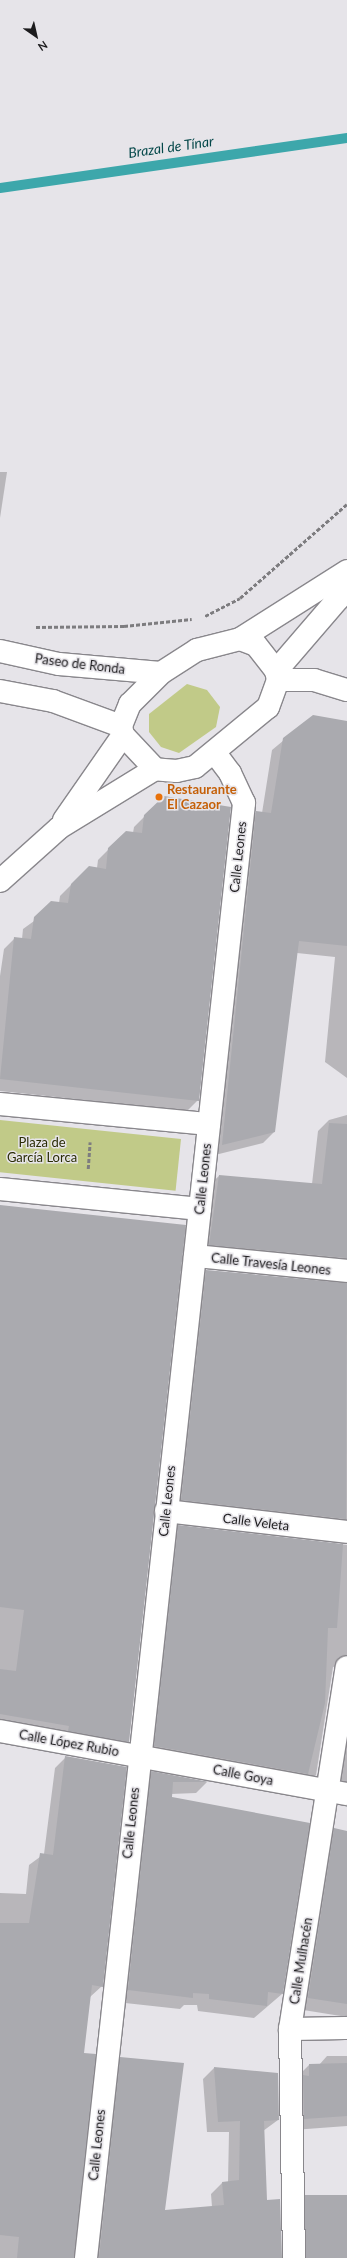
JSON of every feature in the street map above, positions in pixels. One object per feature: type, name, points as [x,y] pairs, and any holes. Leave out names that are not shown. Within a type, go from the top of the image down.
[{"type":"street","points":[[59,828],[122,731],[130,704],[161,673],[196,650],[240,639],[347,571]]},
{"type":"street","points":[[0,881],[59,828],[155,769],[176,772],[195,767],[268,707],[277,676],[338,599],[347,584]]},
{"type":"street","points":[[240,639],[256,645],[277,676],[314,680],[347,690]]},
{"type":"street","name":"Paseo de Ronda","points":[[0,651],[59,664],[161,673]]},
{"type":"street","points":[[0,691],[53,701],[122,731],[155,769]]},
{"type":"street","name":"Calle Leones","points":[[86,2258],[138,1755],[195,1256],[244,803],[230,773],[214,752]]},
{"type":"street","points":[[0,1104],[209,1124]]},
{"type":"street","points":[[0,1189],[200,1209]]},
{"type":"street","name":"Calle Travesía Leones","points":[[195,1256],[347,1271]]},
{"type":"street","name":"Calle Veleta","points":[[166,1511],[347,1532]]},
{"type":"street","name":"Calle Mulhacén","points":[[294,2258],[290,2029],[338,1792],[347,1667]]},
{"type":"street","name":"Calle López Rubio","points":[[0,1731],[138,1755]]},
{"type":"street","name":"Calle Goya","points":[[138,1755],[338,1792]]},
{"type":"street","points":[[290,2029],[347,2028]]},
{"type":"path","points":[[202,618],[240,598],[347,504]]},
{"type":"path","points":[[31,627],[124,626],[194,618]]},
{"type":"path","points":[[85,1197],[93,1112]]},
{"type":"green space","points":[[187,684],[207,690],[220,707],[216,727],[179,753],[161,747],[149,732],[149,714]]},
{"type":"green space","name":"Plaza de García Lorca","points":[[0,1120],[181,1139],[176,1191],[0,1172]]},
{"type":"building","points":[[313,715],[347,721],[347,946],[299,941],[275,1132],[222,1145],[256,811],[271,813],[283,738]]},
{"type":"building","points":[[164,796],[231,807],[199,1101],[0,1079],[14,937],[31,939],[34,917],[51,901],[68,903],[71,884],[89,866],[106,869],[108,848],[126,831],[142,833],[144,815]]},
{"type":"building","points":[[329,1123],[347,1124],[347,1258],[209,1245],[219,1175],[322,1184]]},
{"type":"building","points":[[0,1205],[186,1225],[129,1742],[68,1731],[69,1726],[0,1714],[0,1669],[16,1671],[24,1610],[0,1607]]},
{"type":"building","points":[[206,1270],[347,1283],[346,1519],[181,1500]]},
{"type":"building","points":[[178,1525],[343,1544],[337,1628],[328,1628],[325,1703],[308,1774],[154,1746]]},
{"type":"building","points":[[65,1756],[127,1767],[103,1987],[92,1985],[84,2053],[96,2054],[74,2258],[17,2258],[19,2237],[0,2235],[0,1923],[29,1923],[40,1853],[53,1855]]},
{"type":"building","points":[[151,1771],[209,1782],[173,1782],[172,1797],[310,1823],[283,1994],[268,1992],[267,2006],[209,1999],[209,1994],[193,1993],[193,1998],[128,1990]]},
{"type":"building","points":[[334,1828],[347,1831],[347,2004],[308,1998]]},
{"type":"building","points":[[120,2057],[184,2063],[165,2210],[224,2205],[222,2182],[239,2180],[240,2121],[218,2122],[214,2067],[278,2073],[279,2120],[264,2121],[267,2200],[280,2199],[282,2258],[99,2258]]},
{"type":"building","points":[[347,2063],[347,2116],[304,2119],[303,2075],[309,2076],[309,2064]]},
{"type":"building","points":[[305,2195],[347,2195],[347,2258],[305,2258]]},
{"type":"waterway","name":"Brazal de Tínar","points":[[0,188],[347,138]]},
{"type":"place","name":"Restaurante El Cazaor","points":[[159,797]]}]
